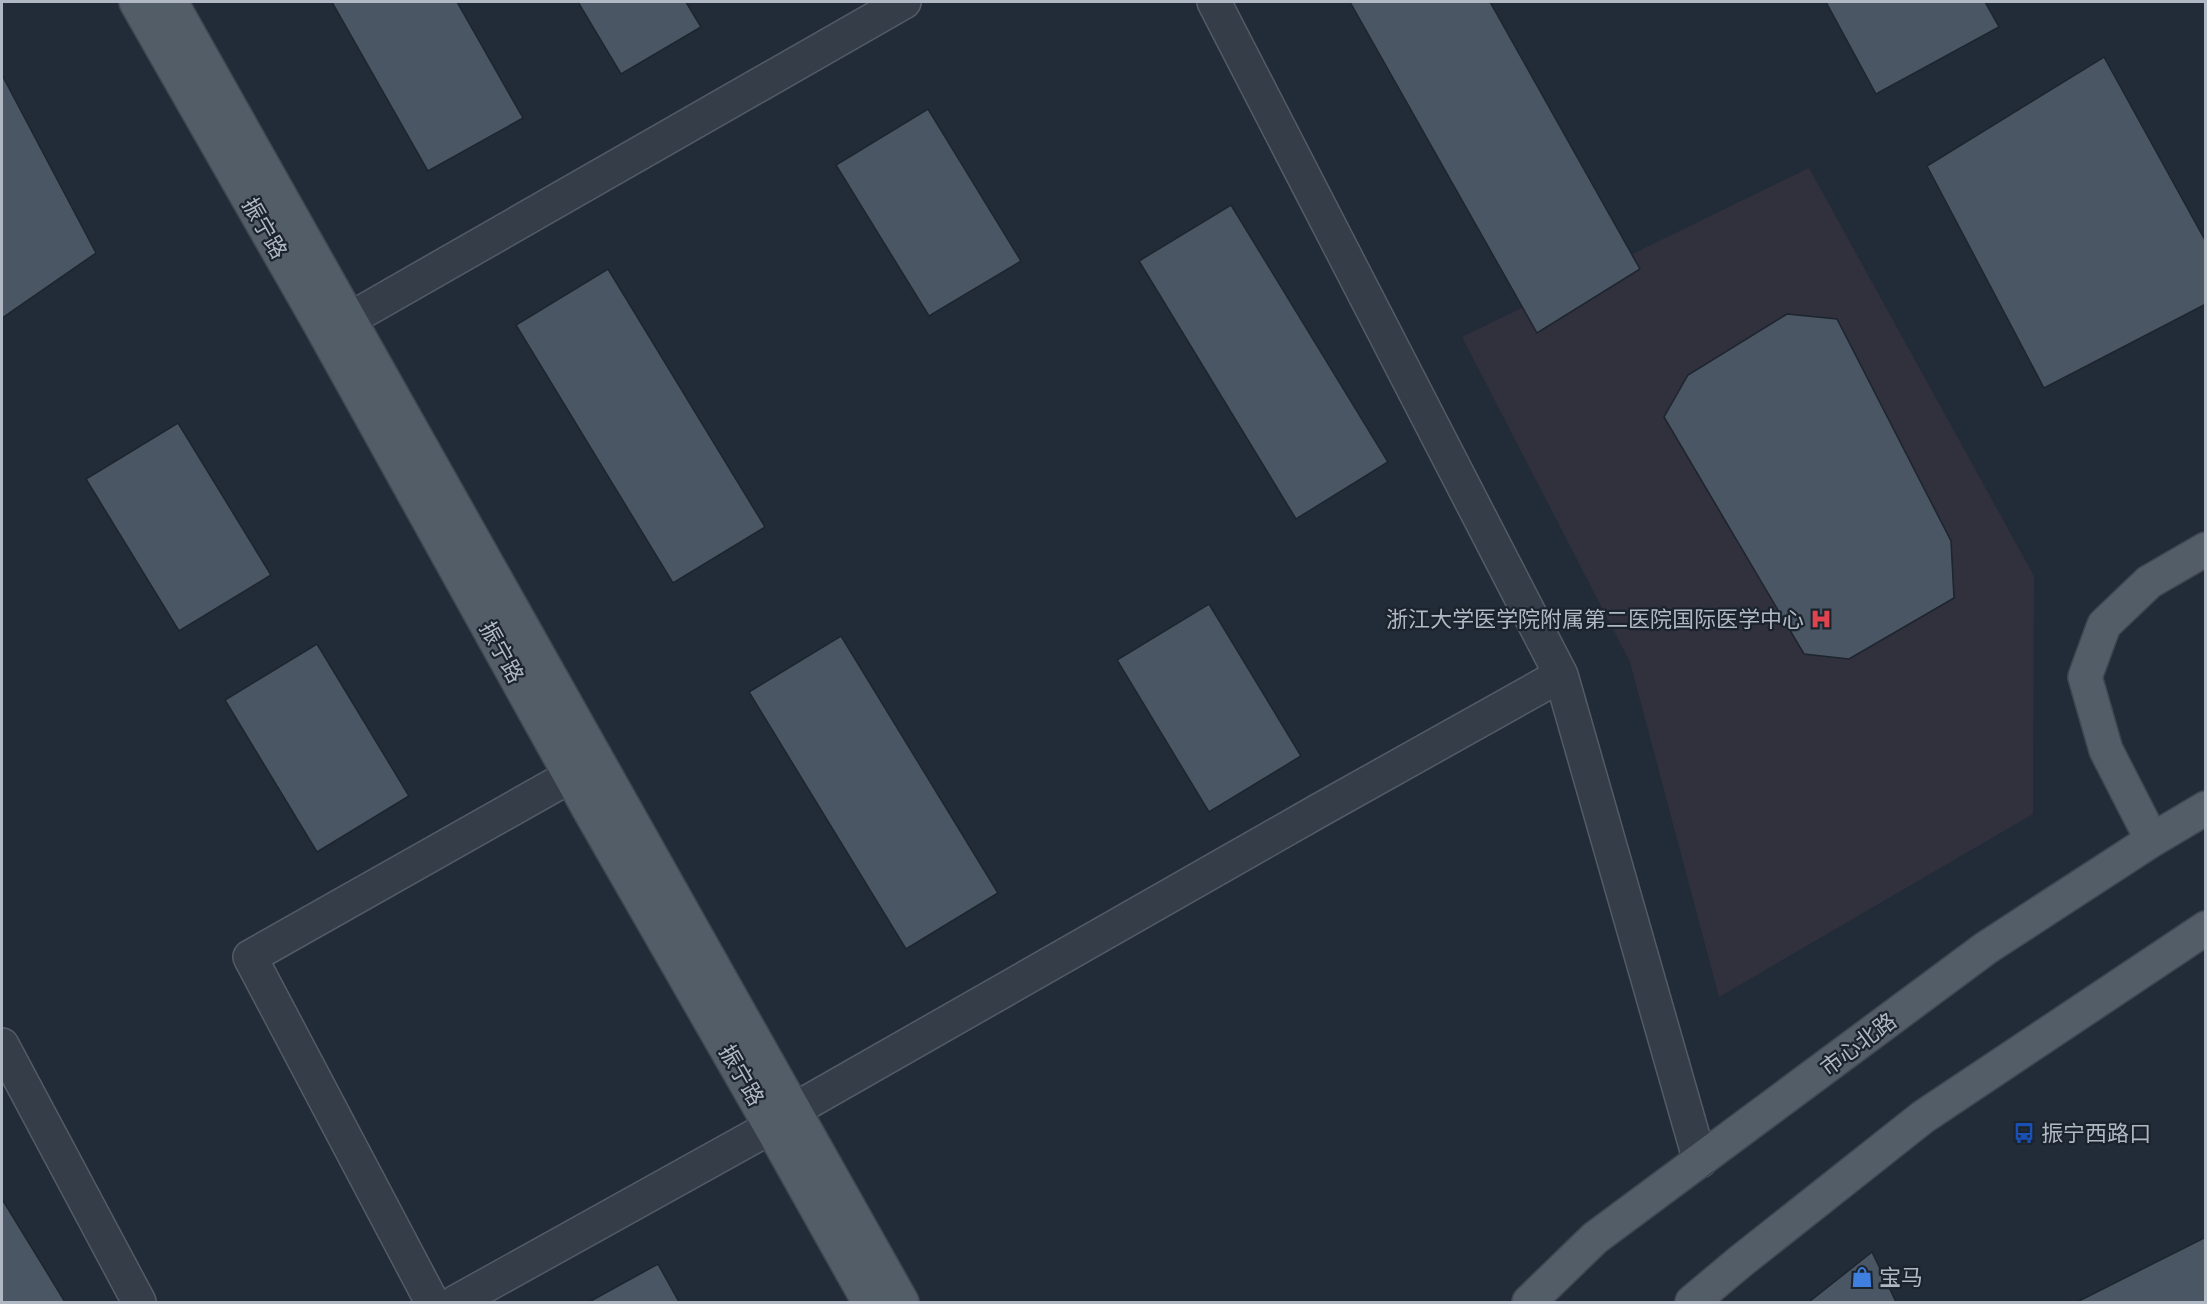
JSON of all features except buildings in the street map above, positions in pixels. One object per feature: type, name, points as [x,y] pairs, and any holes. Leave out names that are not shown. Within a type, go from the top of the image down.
[{"type":"main road","name":"振宁路","points":[[136,2],[336,323],[783,1118],[869,1302]]},
{"type":"main road","name":"振宁路","points":[[171,2],[336,323],[576,773],[783,1118],[902,1302]]},
{"type":"main road","points":[[2152,840],[2106,750],[2085,677],[2104,625],[2149,582],[2205,549]]},
{"type":"main road","name":"市心北路","points":[[1529,1302],[1595,1239],[1986,948],[2205,808]]},
{"type":"main road","points":[[1692,1302],[1923,1118],[2205,928]]},
{"type":"street","points":[[336,323],[904,2]]},
{"type":"street","points":[[1214,2],[1561,675],[1700,1161]]},
{"type":"street","points":[[456,1302],[1561,675]]},
{"type":"street","points":[[432,1302],[250,957],[576,773]]},
{"type":"street","points":[[2,1045],[139,1302]]},
{"type":"shaded area","name":"浙江大学医学院附属第二医院国际医学中心","points":[[1809,168],[2034,576],[2033,814],[1719,997],[1630,662],[1462,337]]},
{"type":"place","name":"浙江大学医学院附属第二医院国际医学中心","points":[[1821,619]]},
{"type":"place","name":"振宁西路口","points":[[2024,1133]]},
{"type":"place","name":"宝马","points":[[1862,1277]]}]
